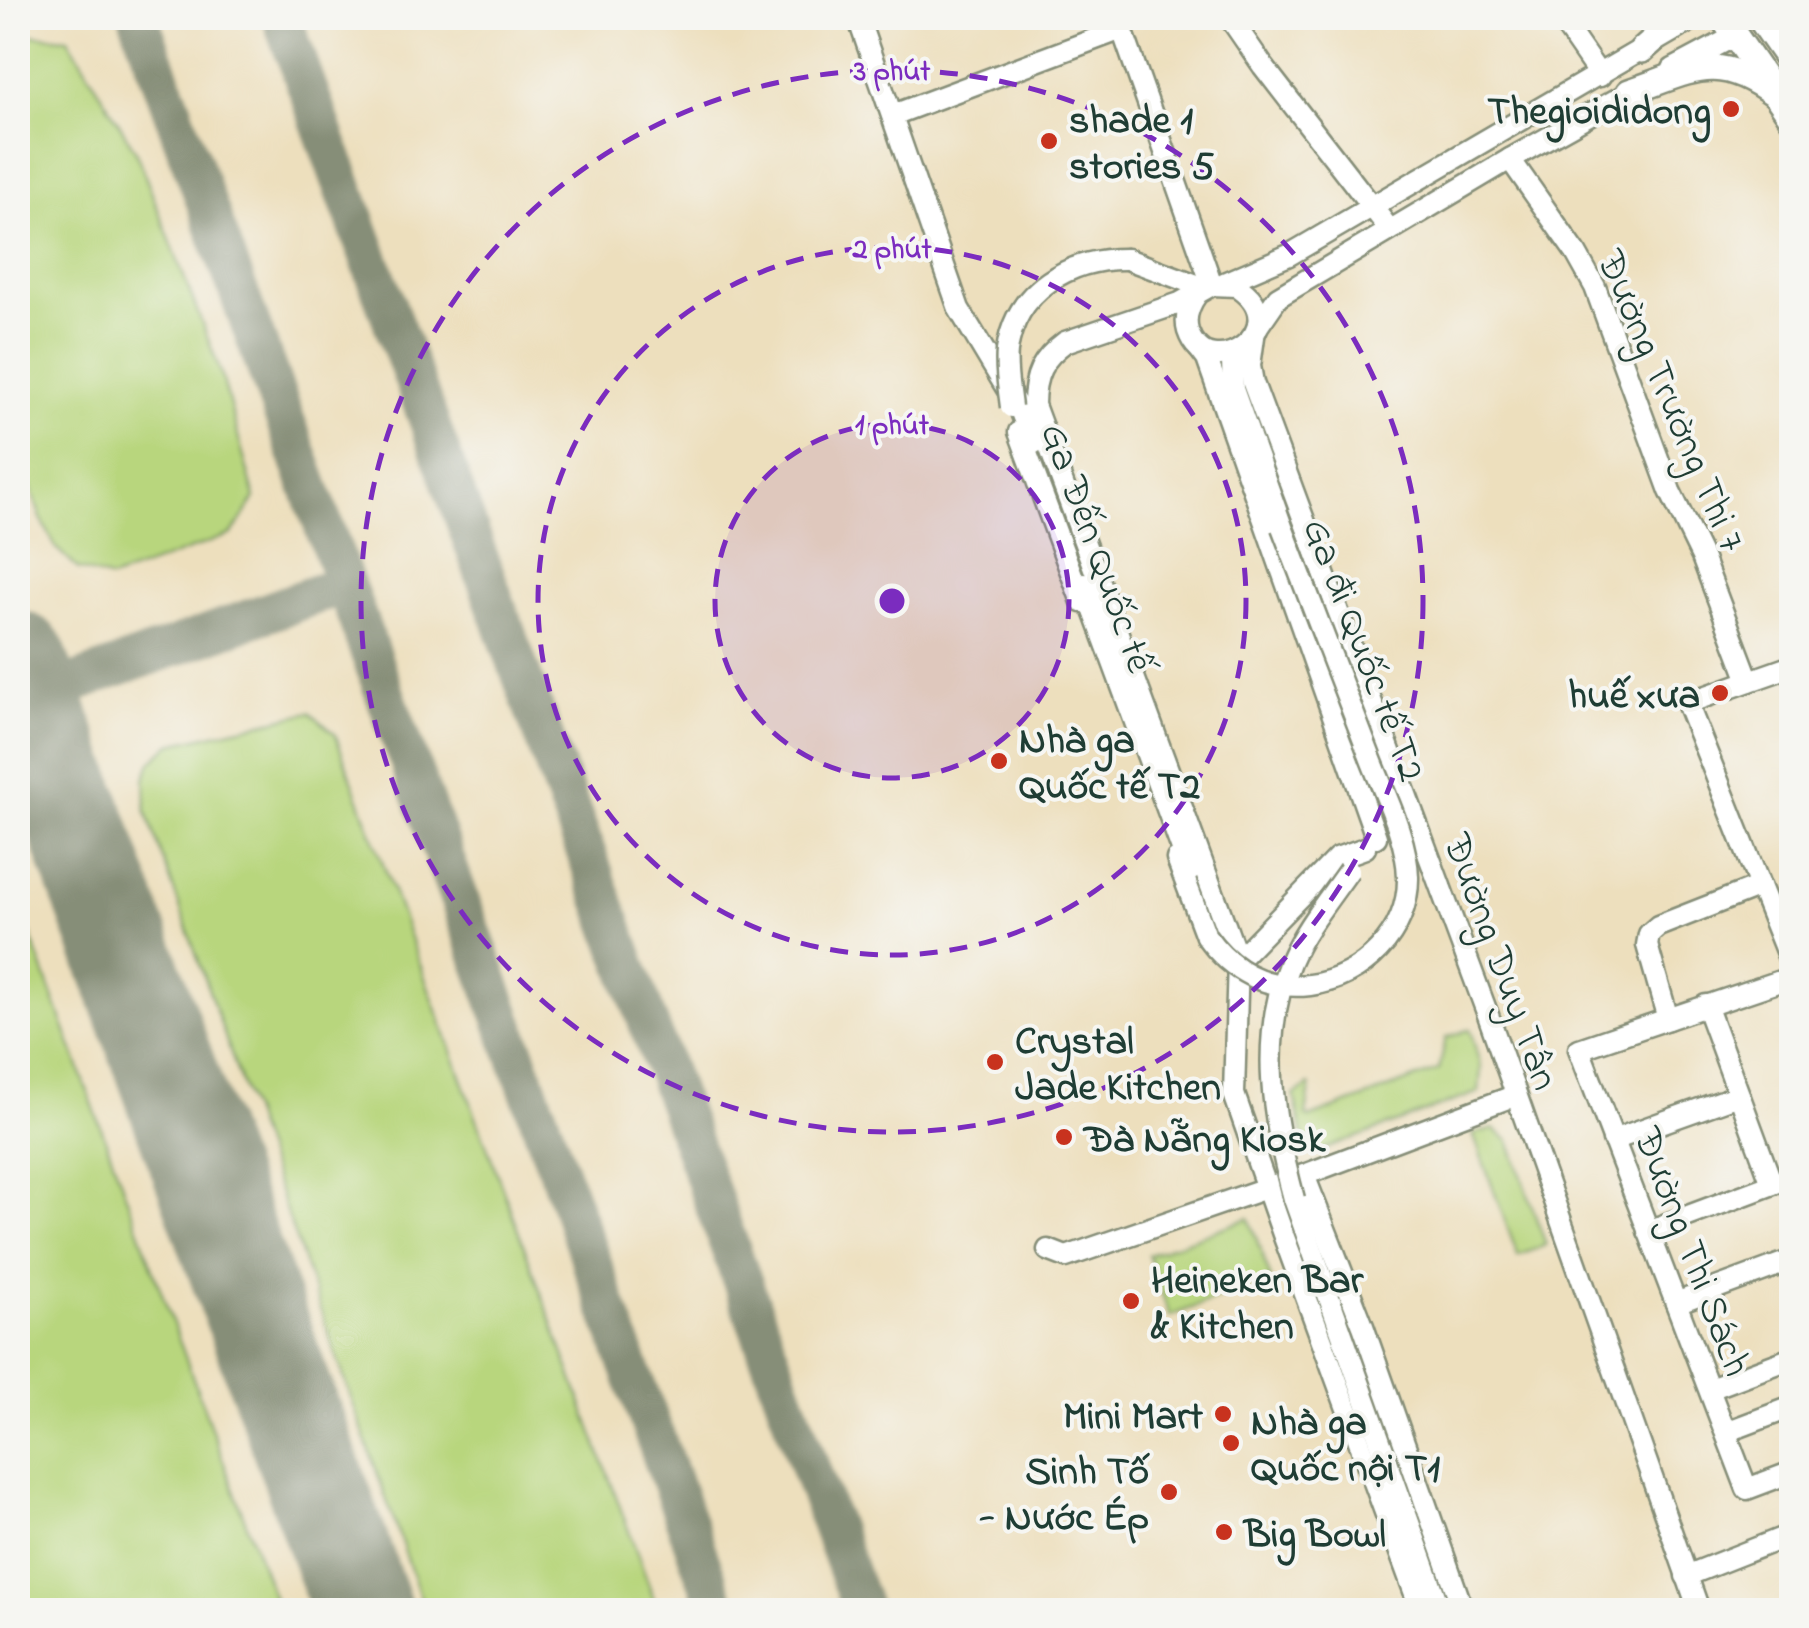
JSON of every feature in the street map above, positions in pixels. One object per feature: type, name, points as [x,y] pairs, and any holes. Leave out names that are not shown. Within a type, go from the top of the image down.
[{"type":"main road","points":[[1642,50],[1678,18]]},
{"type":"main road","points":[[1792,64],[1763,18],[1729,27],[1792,118]]},
{"type":"main road","points":[[1789,18],[1792,48]]},
{"type":"main road","points":[[1629,92],[1700,70],[1724,67],[1740,71],[1774,94]]},
{"type":"street","points":[[858,18],[959,309],[1038,437]]},
{"type":"street","points":[[1230,18],[1390,230]]},
{"type":"street","points":[[1560,18],[1600,76]]},
{"type":"street","points":[[1421,1610],[1234,1094],[1238,960],[1214,932],[1038,437],[1034,386],[1039,368],[1065,342],[1180,303],[1262,269],[1695,18]]},
{"type":"street","points":[[893,116],[1120,23],[1209,288]]},
{"type":"street","points":[[1197,345],[1217,355],[1238,352],[1278,297],[1510,158],[1629,92],[1729,27]]},
{"type":"street","name":"Đường Trường Thi 7","points":[[1510,158],[1595,287],[1670,490],[1750,681]]},
{"type":"street","name":"Ga Đến Quốc tế","points":[[1206,936],[1011,407],[1007,370],[1010,334],[1030,297],[1049,279],[1073,266],[1104,258],[1127,259],[1209,288]]},
{"type":"street","points":[[1256,330],[1254,302],[1236,286],[1209,288],[1187,310],[1191,338],[1207,359],[1370,843]]},
{"type":"street","name":"Đường Duy Tân","points":[[1256,330],[1250,366],[1254,383],[1516,1096],[1698,1610]]},
{"type":"street","name":"Ga đi Quốc tế T2","points":[[1206,936],[1229,964],[1268,983],[1289,987],[1345,976],[1365,964],[1386,941],[1405,902],[1408,878],[1394,819],[1233,389],[1232,361],[1238,352]]},
{"type":"street","points":[[1790,672],[1750,681],[1687,704],[1792,966]]},
{"type":"street","points":[[1238,960],[1337,858],[1416,823]]},
{"type":"street","points":[[1370,843],[1309,929],[1288,968],[1271,1046],[1271,1091],[1278,1140],[1294,1199],[1440,1610]]},
{"type":"street","points":[[1760,886],[1658,926],[1649,934],[1647,945],[1668,1019],[1792,976]]},
{"type":"street","points":[[1648,1231],[1782,1180],[1739,1095],[1706,1004]]},
{"type":"street","name":"Đường Thi Sách","points":[[1668,1019],[1579,1048],[1746,1489],[1792,1472]]},
{"type":"street","points":[[1614,1140],[1739,1095]]},
{"type":"street","points":[[1048,1250],[1066,1256],[1304,1175],[1516,1096]]},
{"type":"street","points":[[1304,1175],[1463,1610]]},
{"type":"street","points":[[1676,1303],[1792,1260]]},
{"type":"street","points":[[1710,1389],[1792,1358]]},
{"type":"street","points":[[1726,1432],[1792,1407]]},
{"type":"street","points":[[1686,1576],[1792,1534]]},
{"type":"green space","points":[[18,34],[68,38],[136,152],[221,373],[255,498],[232,534],[111,579],[78,569],[56,548],[18,453]]},
{"type":"green space","points":[[310,712],[335,734],[658,1610],[425,1610],[146,810],[145,779],[151,762],[171,744]]},
{"type":"green space","points":[[18,901],[278,1610],[18,1610]]},
{"type":"green space","points":[[1470,1029],[1481,1068],[1479,1092],[1312,1154],[1306,1151],[1294,1095],[1309,1085],[1309,1118],[1439,1070],[1446,1038]]},
{"type":"green space","points":[[1494,1129],[1509,1141],[1546,1245],[1518,1256],[1473,1134]]},
{"type":"green space","points":[[1249,1218],[1271,1279],[1170,1316],[1148,1255]]},
{"type":"taxiway","points":[[139,18],[718,1610]]},
{"type":"taxiway","points":[[282,18],[862,1610]]},
{"type":"taxiway","points":[[18,704],[344,584]]},
{"type":"runway","points":[[18,661],[362,1610]]},
{"type":"place","name":"Thegioididong","points":[[1731,109]]},
{"type":"place","name":"shade 1 stories 5","points":[[1049,141]]},
{"type":"place","name":"huế xưa","points":[[1720,693]]},
{"type":"place","name":"Nhà ga Quốc tế T2","points":[[999,761]]},
{"type":"place","name":"Crystal Jade Kitchen","points":[[995,1062]]},
{"type":"place","name":"Đà Nẵng Kiosk","points":[[1064,1137]]},
{"type":"place","name":"Heineken Bar & Kitchen","points":[[1131,1301]]},
{"type":"place","name":"Mini Mart","points":[[1223,1414]]},
{"type":"place","name":"Nhà ga Quốc nội T1","points":[[1231,1443]]},
{"type":"place","name":"Sinh Tố - Nước Ép","points":[[1169,1492]]},
{"type":"place","name":"Big Bowl","points":[[1224,1532]]}]
